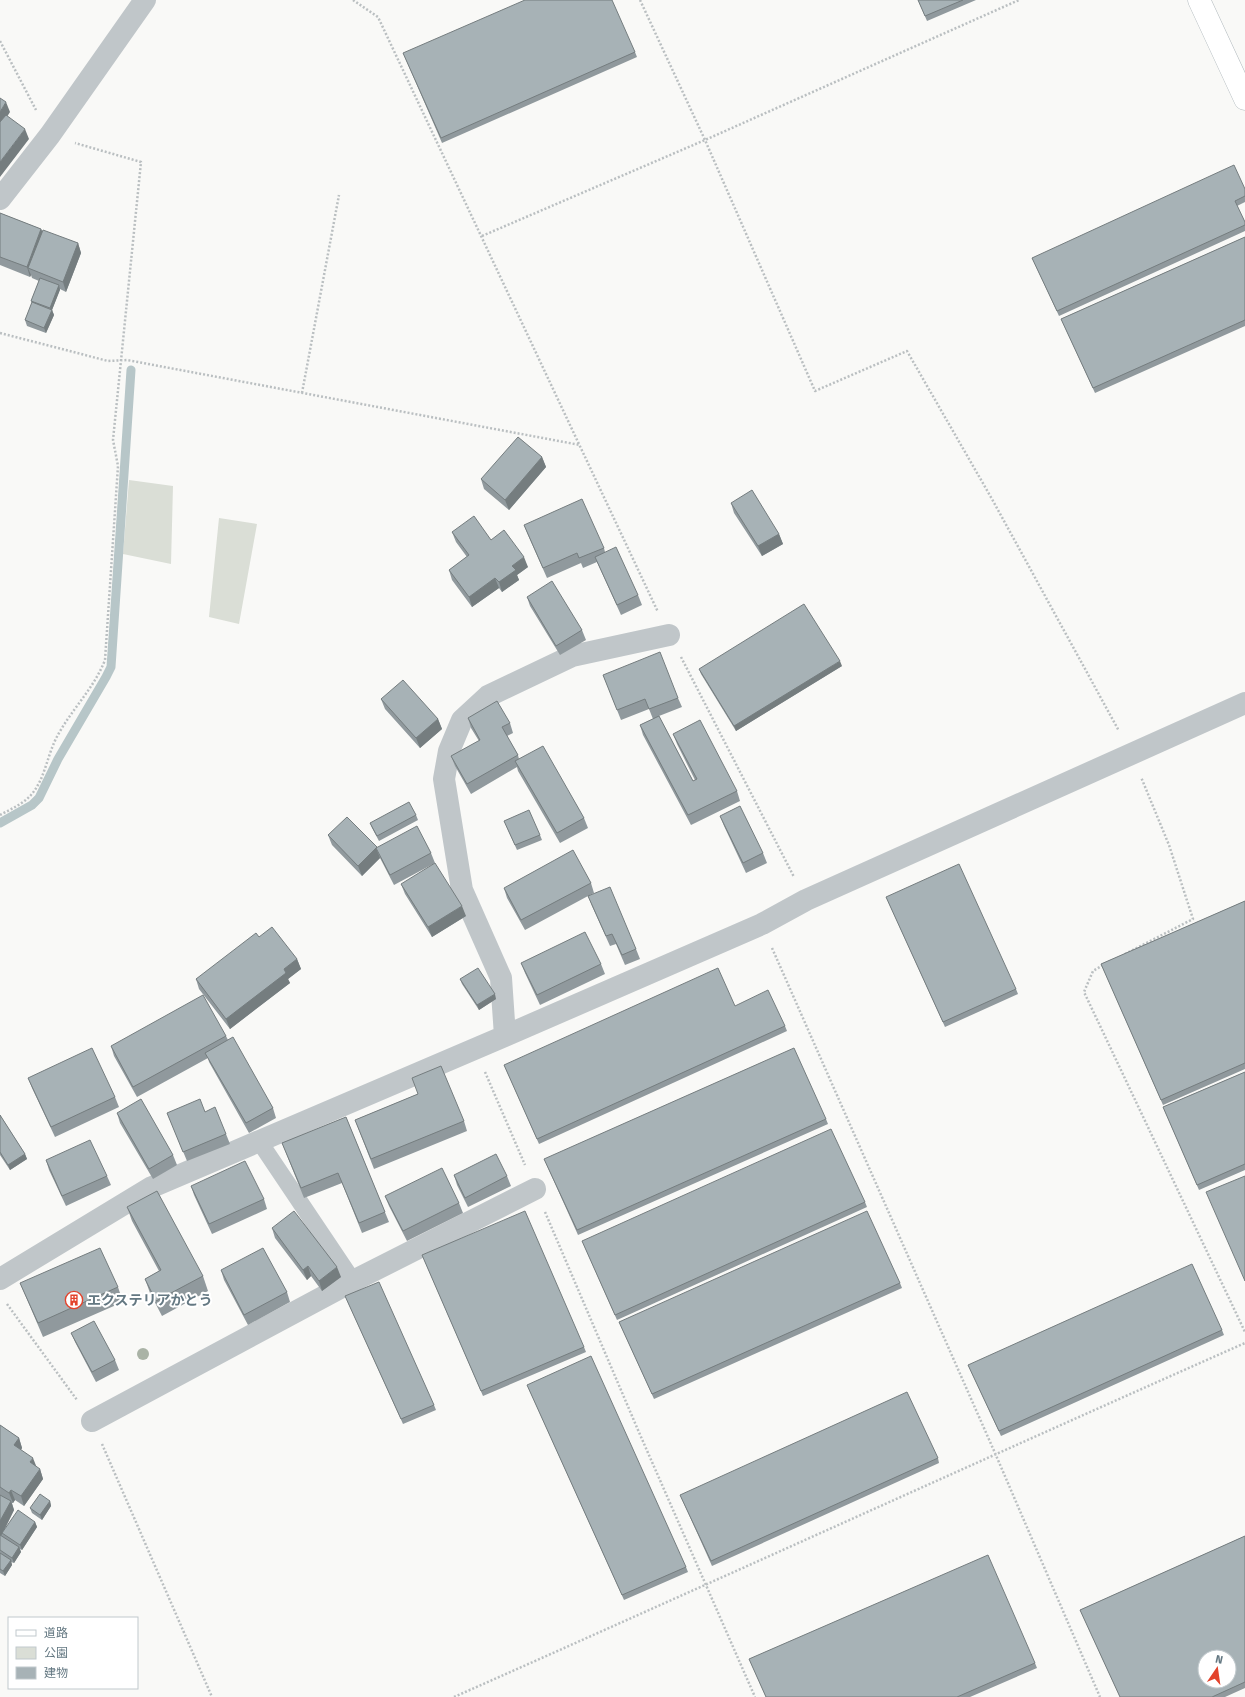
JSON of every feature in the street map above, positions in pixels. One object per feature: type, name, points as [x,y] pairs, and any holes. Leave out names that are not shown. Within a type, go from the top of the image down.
[{"type":"street","points":[[0,199],[50,135],[145,0]]},
{"type":"street","points":[[1199,0],[1245,99]]},
{"type":"street","points":[[505,1036],[501,978],[462,890],[444,779],[449,752],[462,720],[488,696],[572,656],[669,635]]},
{"type":"street","points":[[0,1279],[152,1187],[762,924],[806,900],[1245,702]]},
{"type":"street","points":[[92,1421],[353,1281],[535,1189]]},
{"type":"lane","points":[[259,1141],[353,1281]]},
{"type":"path","points":[[353,0],[378,17],[669,635],[806,900]]},
{"type":"path","points":[[640,0],[705,140],[815,391],[907,351],[996,506],[1132,753],[1169,845],[1192,919],[1119,957]]},
{"type":"path","points":[[482,236],[705,140],[1019,0]]},
{"type":"path","points":[[0,41],[50,135],[141,162],[113,440],[118,466],[105,660],[98,676],[58,734],[36,789],[30,797],[0,815]]},
{"type":"path","points":[[302,393],[339,195]]},
{"type":"path","points":[[0,333],[108,361],[127,360],[580,445]]},
{"type":"path","points":[[762,924],[995,1453],[1100,1697]]},
{"type":"path","points":[[1106,964],[1093,971],[1084,992],[1245,1332]]},
{"type":"path","points":[[475,1048],[635,1423],[755,1697]]},
{"type":"path","points":[[6,1303],[92,1421],[212,1697]]},
{"type":"path","points":[[454,1697],[706,1585],[995,1453],[1245,1343]]},
{"type":"green space","points":[[129,480],[173,486],[171,564],[123,554]]},
{"type":"green space","points":[[219,518],[257,524],[239,624],[209,617]]},
{"type":"building","points":[[525,0],[612,0],[635,52],[441,138],[403,53]]},
{"type":"building","points":[[918,0],[963,0],[925,16]]},
{"type":"building","points":[[0,98],[6,102],[0,112]]},
{"type":"building","points":[[6,115],[25,129],[0,162],[0,122]]},
{"type":"building","points":[[1234,165],[1245,189],[1245,196],[1235,201],[1245,225],[1057,311],[1032,258]]},
{"type":"building","points":[[0,213],[41,229],[27,267],[0,257]]},
{"type":"building","points":[[43,230],[78,243],[63,282],[28,268]]},
{"type":"building","points":[[1245,237],[1245,320],[1093,388],[1061,319]]},
{"type":"building","points":[[40,278],[59,285],[50,308],[31,301]]},
{"type":"building","points":[[32,302],[52,310],[44,328],[25,320]]},
{"type":"building","points":[[518,437],[542,457],[505,500],[481,479]]},
{"type":"building","points":[[752,490],[779,534],[758,546],[731,503]]},
{"type":"building","points":[[582,499],[604,548],[579,558],[577,553],[543,568],[524,525]]},
{"type":"building","points":[[474,516],[491,540],[504,530],[524,557],[512,566],[516,570],[499,582],[495,578],[469,597],[449,570],[469,555],[452,532]]},
{"type":"building","points":[[616,547],[638,595],[617,605],[595,557]]},
{"type":"building","points":[[552,581],[582,630],[556,646],[527,597]]},
{"type":"building","points":[[804,604],[840,661],[734,726],[699,669]]},
{"type":"building","points":[[660,652],[678,698],[649,709],[645,699],[617,710],[603,675]]},
{"type":"building","points":[[403,680],[438,719],[416,738],[381,699]]},
{"type":"building","points":[[497,701],[510,723],[502,727],[518,755],[467,784],[451,756],[480,740],[468,718]]},
{"type":"building","points":[[659,716],[693,781],[697,779],[673,734],[700,720],[737,791],[688,815],[640,725]]},
{"type":"building","points":[[543,746],[584,818],[557,833],[515,761]]},
{"type":"building","points":[[409,802],[416,815],[377,836],[370,823]]},
{"type":"building","points":[[740,806],[763,853],[743,863],[720,816]]},
{"type":"building","points":[[529,810],[540,835],[515,845],[504,821]]},
{"type":"building","points":[[347,817],[377,847],[358,866],[328,835]]},
{"type":"building","points":[[417,826],[431,853],[390,875],[376,848]]},
{"type":"building","points":[[573,850],[591,883],[521,920],[504,888]]},
{"type":"building","points":[[435,863],[462,906],[428,927],[401,884]]},
{"type":"building","points":[[959,864],[1016,989],[943,1022],[886,897]]},
{"type":"building","points":[[610,887],[636,949],[622,955],[612,934],[606,936],[588,896]]},
{"type":"building","points":[[1245,901],[1245,1063],[1161,1100],[1101,964]]},
{"type":"building","points":[[272,927],[297,959],[284,969],[286,973],[226,1019],[196,979],[256,933],[259,937]]},
{"type":"building","points":[[585,932],[601,964],[537,995],[521,963]]},
{"type":"building","points":[[478,968],[495,994],[477,1005],[460,979]]},
{"type":"building","points":[[718,968],[735,1006],[768,990],[785,1026],[537,1139],[504,1065]]},
{"type":"building","points":[[203,995],[226,1036],[133,1087],[111,1046]]},
{"type":"building","points":[[233,1037],[273,1108],[246,1123],[205,1053]]},
{"type":"building","points":[[92,1048],[115,1097],[51,1127],[28,1078]]},
{"type":"building","points":[[794,1048],[826,1119],[577,1230],[544,1159]]},
{"type":"building","points":[[441,1066],[464,1121],[371,1159],[355,1120],[418,1094],[412,1078]]},
{"type":"building","points":[[1245,1072],[1245,1164],[1197,1185],[1163,1107]]},
{"type":"building","points":[[141,1099],[173,1155],[149,1169],[117,1113]]},
{"type":"building","points":[[200,1099],[205,1112],[215,1107],[226,1134],[183,1152],[167,1113]]},
{"type":"building","points":[[0,1115],[25,1154],[8,1165],[0,1152]]},
{"type":"building","points":[[346,1117],[385,1212],[359,1223],[338,1173],[301,1188],[282,1143]]},
{"type":"building","points":[[831,1129],[865,1202],[615,1315],[582,1241]]},
{"type":"building","points":[[90,1140],[107,1176],[62,1196],[46,1160]]},
{"type":"building","points":[[496,1154],[507,1176],[465,1198],[454,1175]]},
{"type":"building","points":[[245,1161],[264,1199],[209,1224],[191,1186]]},
{"type":"building","points":[[442,1168],[459,1203],[403,1231],[385,1196]]},
{"type":"building","points":[[1245,1176],[1245,1281],[1206,1192]]},
{"type":"building","points":[[157,1191],[203,1276],[156,1301],[145,1279],[161,1270],[127,1207]]},
{"type":"building","points":[[294,1211],[337,1267],[319,1281],[308,1266],[303,1270],[272,1228]]},
{"type":"building","points":[[525,1211],[584,1347],[481,1391],[422,1255]]},
{"type":"building","points":[[867,1211],[900,1283],[652,1394],[619,1322]]},
{"type":"building","name":"エクステリアかとう","points":[[100,1248],[118,1287],[38,1323],[20,1283]]},
{"type":"building","points":[[263,1248],[287,1292],[244,1315],[221,1270]]},
{"type":"building","points":[[1192,1264],[1222,1330],[999,1431],[968,1365]]},
{"type":"building","points":[[379,1282],[434,1405],[401,1419],[345,1296]]},
{"type":"building","points":[[94,1321],[115,1360],[92,1372],[71,1333]]},
{"type":"building","points":[[591,1356],[686,1567],[622,1595],[527,1385]]},
{"type":"building","points":[[907,1392],[938,1458],[711,1561],[680,1495]]},
{"type":"building","points":[[0,1425],[19,1438],[14,1445],[33,1458],[30,1462],[40,1469],[21,1496],[11,1490],[9,1493],[0,1487]]},
{"type":"building","points":[[40,1494],[50,1501],[40,1515],[30,1508]]},
{"type":"building","points":[[0,1495],[11,1501],[0,1521]]},
{"type":"building","points":[[18,1510],[35,1522],[20,1545],[2,1533]]},
{"type":"building","points":[[0,1535],[19,1547],[12,1558],[0,1550]]},
{"type":"building","points":[[1245,1536],[1245,1682],[1237,1686],[1237,1649],[1197,1649],[1197,1689],[1230,1689],[1212,1697],[1120,1697],[1080,1610]]},
{"type":"building","points":[[0,1553],[11,1560],[3,1571],[0,1569]]},
{"type":"building","points":[[988,1555],[1035,1663],[957,1697],[766,1697],[749,1659]]},
{"type":"waterway","points":[[0,823],[32,805],[39,798],[58,759],[111,667],[131,370]]},
{"type":"place","name":"エクステリアかとう","points":[[74,1300]]}]
